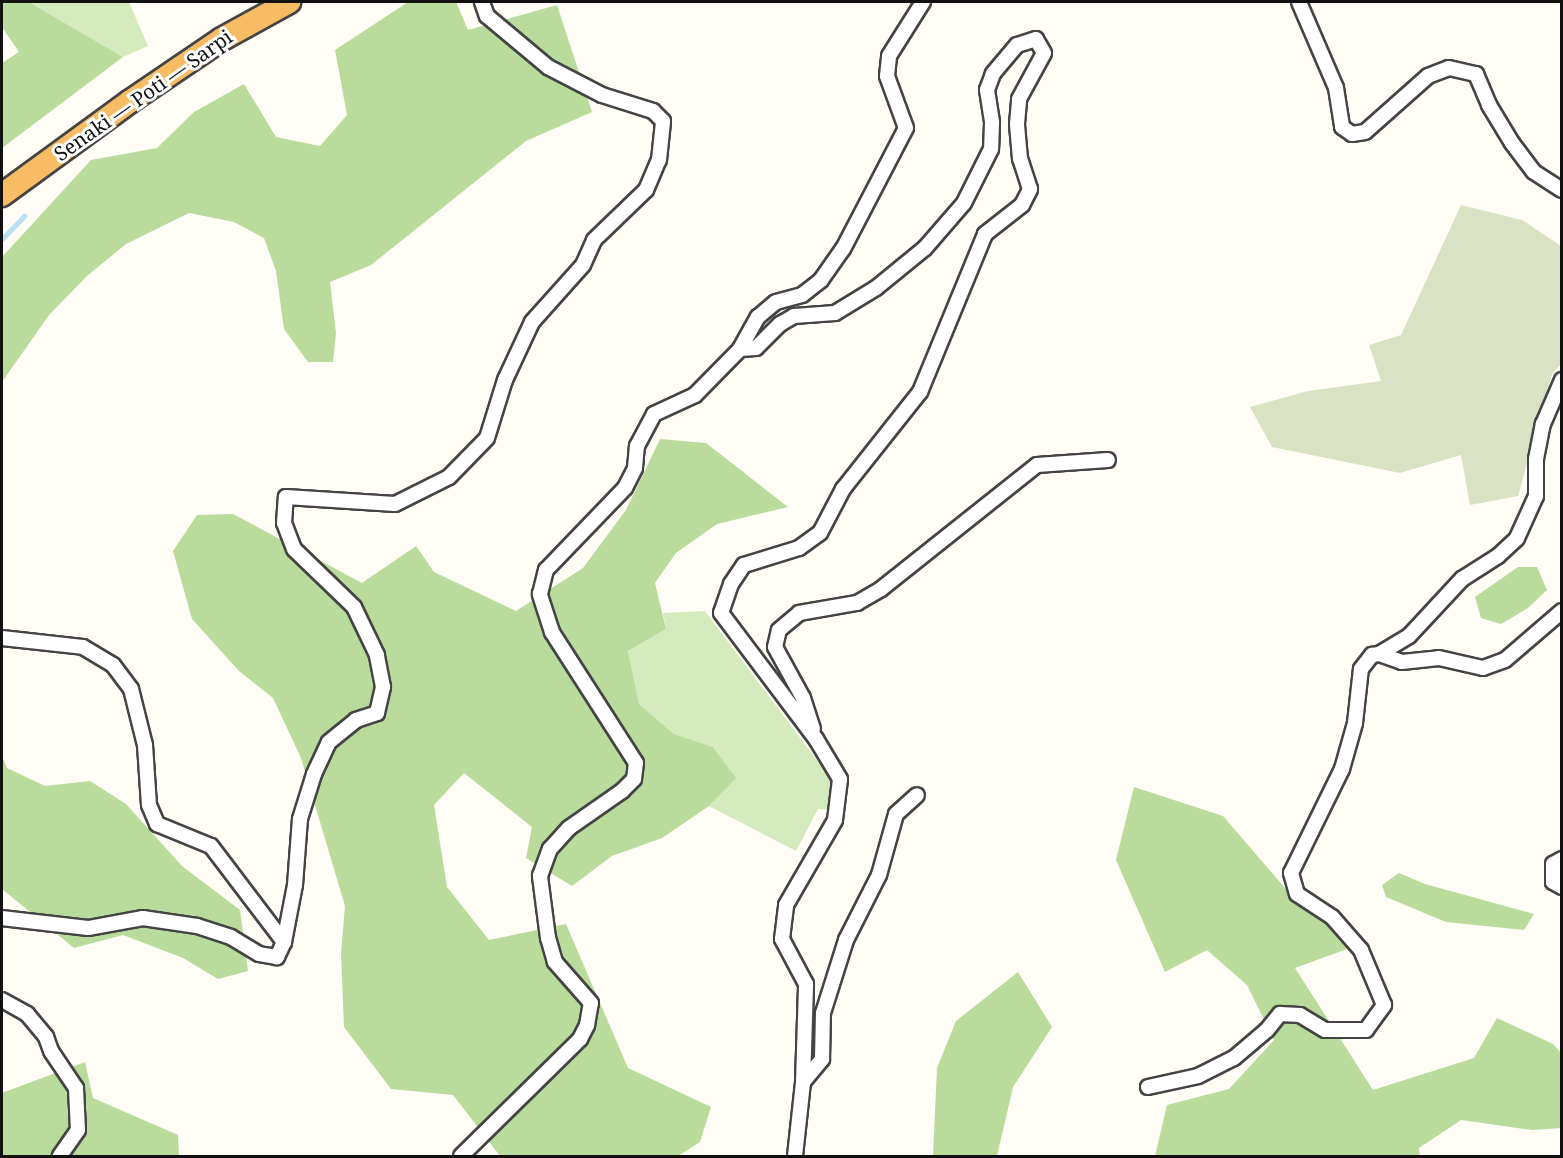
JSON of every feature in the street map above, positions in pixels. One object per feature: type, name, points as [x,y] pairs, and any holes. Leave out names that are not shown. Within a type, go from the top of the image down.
[{"type":"highway","name":"Senaki — Poti — Sarpi","points":[[2,195],[222,39],[289,2]]},
{"type":"street","points":[[2,918],[88,928],[153,920],[197,926],[231,938],[259,954],[277,957],[284,942],[295,885],[300,819],[314,774],[329,742],[357,720],[377,713],[383,687],[377,655],[354,607],[294,549],[284,523],[286,497],[395,504],[449,477],[488,438],[505,380],[532,321],[583,264],[594,240],[646,190],[659,160],[663,122],[653,111],[602,95],[548,67],[487,16],[482,2]]},
{"type":"street","points":[[461,1156],[580,1039],[587,1025],[591,1003],[555,962],[550,946],[540,876],[550,849],[569,828],[622,791],[633,779],[636,763],[552,632],[540,594],[546,570],[625,488],[635,468],[637,446],[654,414],[696,395],[740,349],[758,317],[776,302],[802,295],[821,280],[843,249],[906,128],[887,76],[889,57],[924,2]]},
{"type":"street","points":[[1299,2],[1336,88],[1342,127],[1352,134],[1365,132],[1428,76],[1449,68],[1476,74],[1489,105],[1512,143],[1534,172],[1562,190]]},
{"type":"street","points":[[740,349],[756,348],[780,324],[794,316],[835,313],[876,288],[925,248],[964,203],[991,149],[992,123],[987,90],[993,74],[1017,45],[1036,39],[1044,52],[1019,99],[1017,124],[1020,159],[1030,189],[1022,205],[985,234],[920,392],[843,489],[820,533],[799,548],[744,565],[731,584],[721,613],[816,739],[840,779],[835,820],[786,905],[782,939],[806,984],[803,1082],[795,1156]]},
{"type":"street","points":[[1148,1087],[1198,1076],[1234,1058],[1280,1014],[1300,1015],[1325,1030],[1366,1030],[1384,1005],[1361,950],[1332,917],[1297,894],[1291,873],[1342,769],[1355,723],[1361,669],[1372,655],[1379,654],[1409,636],[1462,579],[1498,556],[1517,538],[1536,496],[1536,459],[1543,424],[1562,380]]},
{"type":"street","points":[[816,739],[803,698],[775,647],[779,630],[799,613],[857,603],[881,589],[1037,465],[1108,460]]},
{"type":"street","points":[[1379,654],[1402,662],[1439,657],[1483,668],[1505,660],[1562,611]]},
{"type":"street","points":[[2,638],[83,647],[112,665],[131,689],[146,745],[149,805],[157,824],[211,846],[284,942]]},
{"type":"street","points":[[803,1082],[822,1059],[823,1013],[846,940],[879,875],[896,814],[917,795]]},
{"type":"street","points":[[1562,859],[1553,864],[1553,882],[1562,887]]},
{"type":"street","points":[[2,1000],[27,1014],[46,1037],[51,1051],[76,1088],[78,1130],[60,1156]]},
{"type":"green space","points":[[2,2],[29,2],[123,57],[2,148],[2,63],[19,52],[2,27]]},
{"type":"green space","points":[[29,2],[129,2],[148,46],[123,57]]},
{"type":"green space","points":[[408,2],[456,2],[468,30],[557,5],[592,112],[526,141],[371,265],[330,282],[336,333],[333,362],[308,362],[284,329],[276,271],[264,238],[234,222],[189,213],[126,244],[87,276],[49,315],[2,382],[2,257],[91,160],[157,148],[194,112],[244,84],[276,137],[320,146],[347,115],[335,50]]},
{"type":"green space","points":[[1461,205],[1522,220],[1561,246],[1561,364],[1552,374],[1518,496],[1470,505],[1461,455],[1400,473],[1272,447],[1250,407],[1308,391],[1381,381],[1369,345],[1401,335]]},
{"type":"green space","points":[[660,439],[706,443],[788,507],[717,524],[676,553],[655,583],[666,629],[628,651],[639,704],[674,734],[713,747],[736,778],[709,806],[662,838],[612,856],[572,886],[526,858],[532,827],[464,773],[434,805],[447,887],[489,940],[566,924],[628,1068],[711,1107],[700,1142],[678,1156],[500,1156],[453,1095],[391,1089],[344,1027],[341,953],[345,906],[301,758],[273,698],[239,671],[192,619],[173,551],[197,515],[233,514],[362,583],[416,546],[434,572],[516,611],[583,568],[626,510]]},
{"type":"green space","points":[[1518,567],[1537,567],[1547,590],[1528,608],[1501,624],[1481,618],[1475,597]]},
{"type":"green space","points":[[705,611],[831,779],[831,810],[818,809],[796,851],[709,806],[735,778],[713,747],[674,734],[639,704],[628,651],[666,629],[663,613]]},
{"type":"green space","points":[[2,756],[7,768],[45,786],[90,781],[126,804],[182,866],[240,910],[248,971],[218,979],[183,958],[123,935],[74,948],[2,889]]},
{"type":"green space","points":[[1134,787],[1223,816],[1297,902],[1320,917],[1347,949],[1295,968],[1373,1090],[1474,1058],[1497,1018],[1553,1044],[1561,1053],[1561,1128],[1532,1130],[1461,1120],[1419,1148],[1420,1156],[1155,1156],[1167,1105],[1229,1089],[1274,1040],[1247,985],[1207,950],[1165,972],[1116,860]]},
{"type":"green space","points":[[1399,873],[1425,884],[1534,914],[1524,930],[1446,922],[1386,897],[1382,885]]},
{"type":"green space","points":[[1018,972],[1052,1027],[1013,1087],[997,1156],[933,1156],[937,1068],[956,1021]]},
{"type":"green space","points":[[85,1062],[93,1098],[178,1135],[179,1156],[2,1156],[2,1093]]},
{"type":"waterway","points":[[2,239],[24,216]]}]
